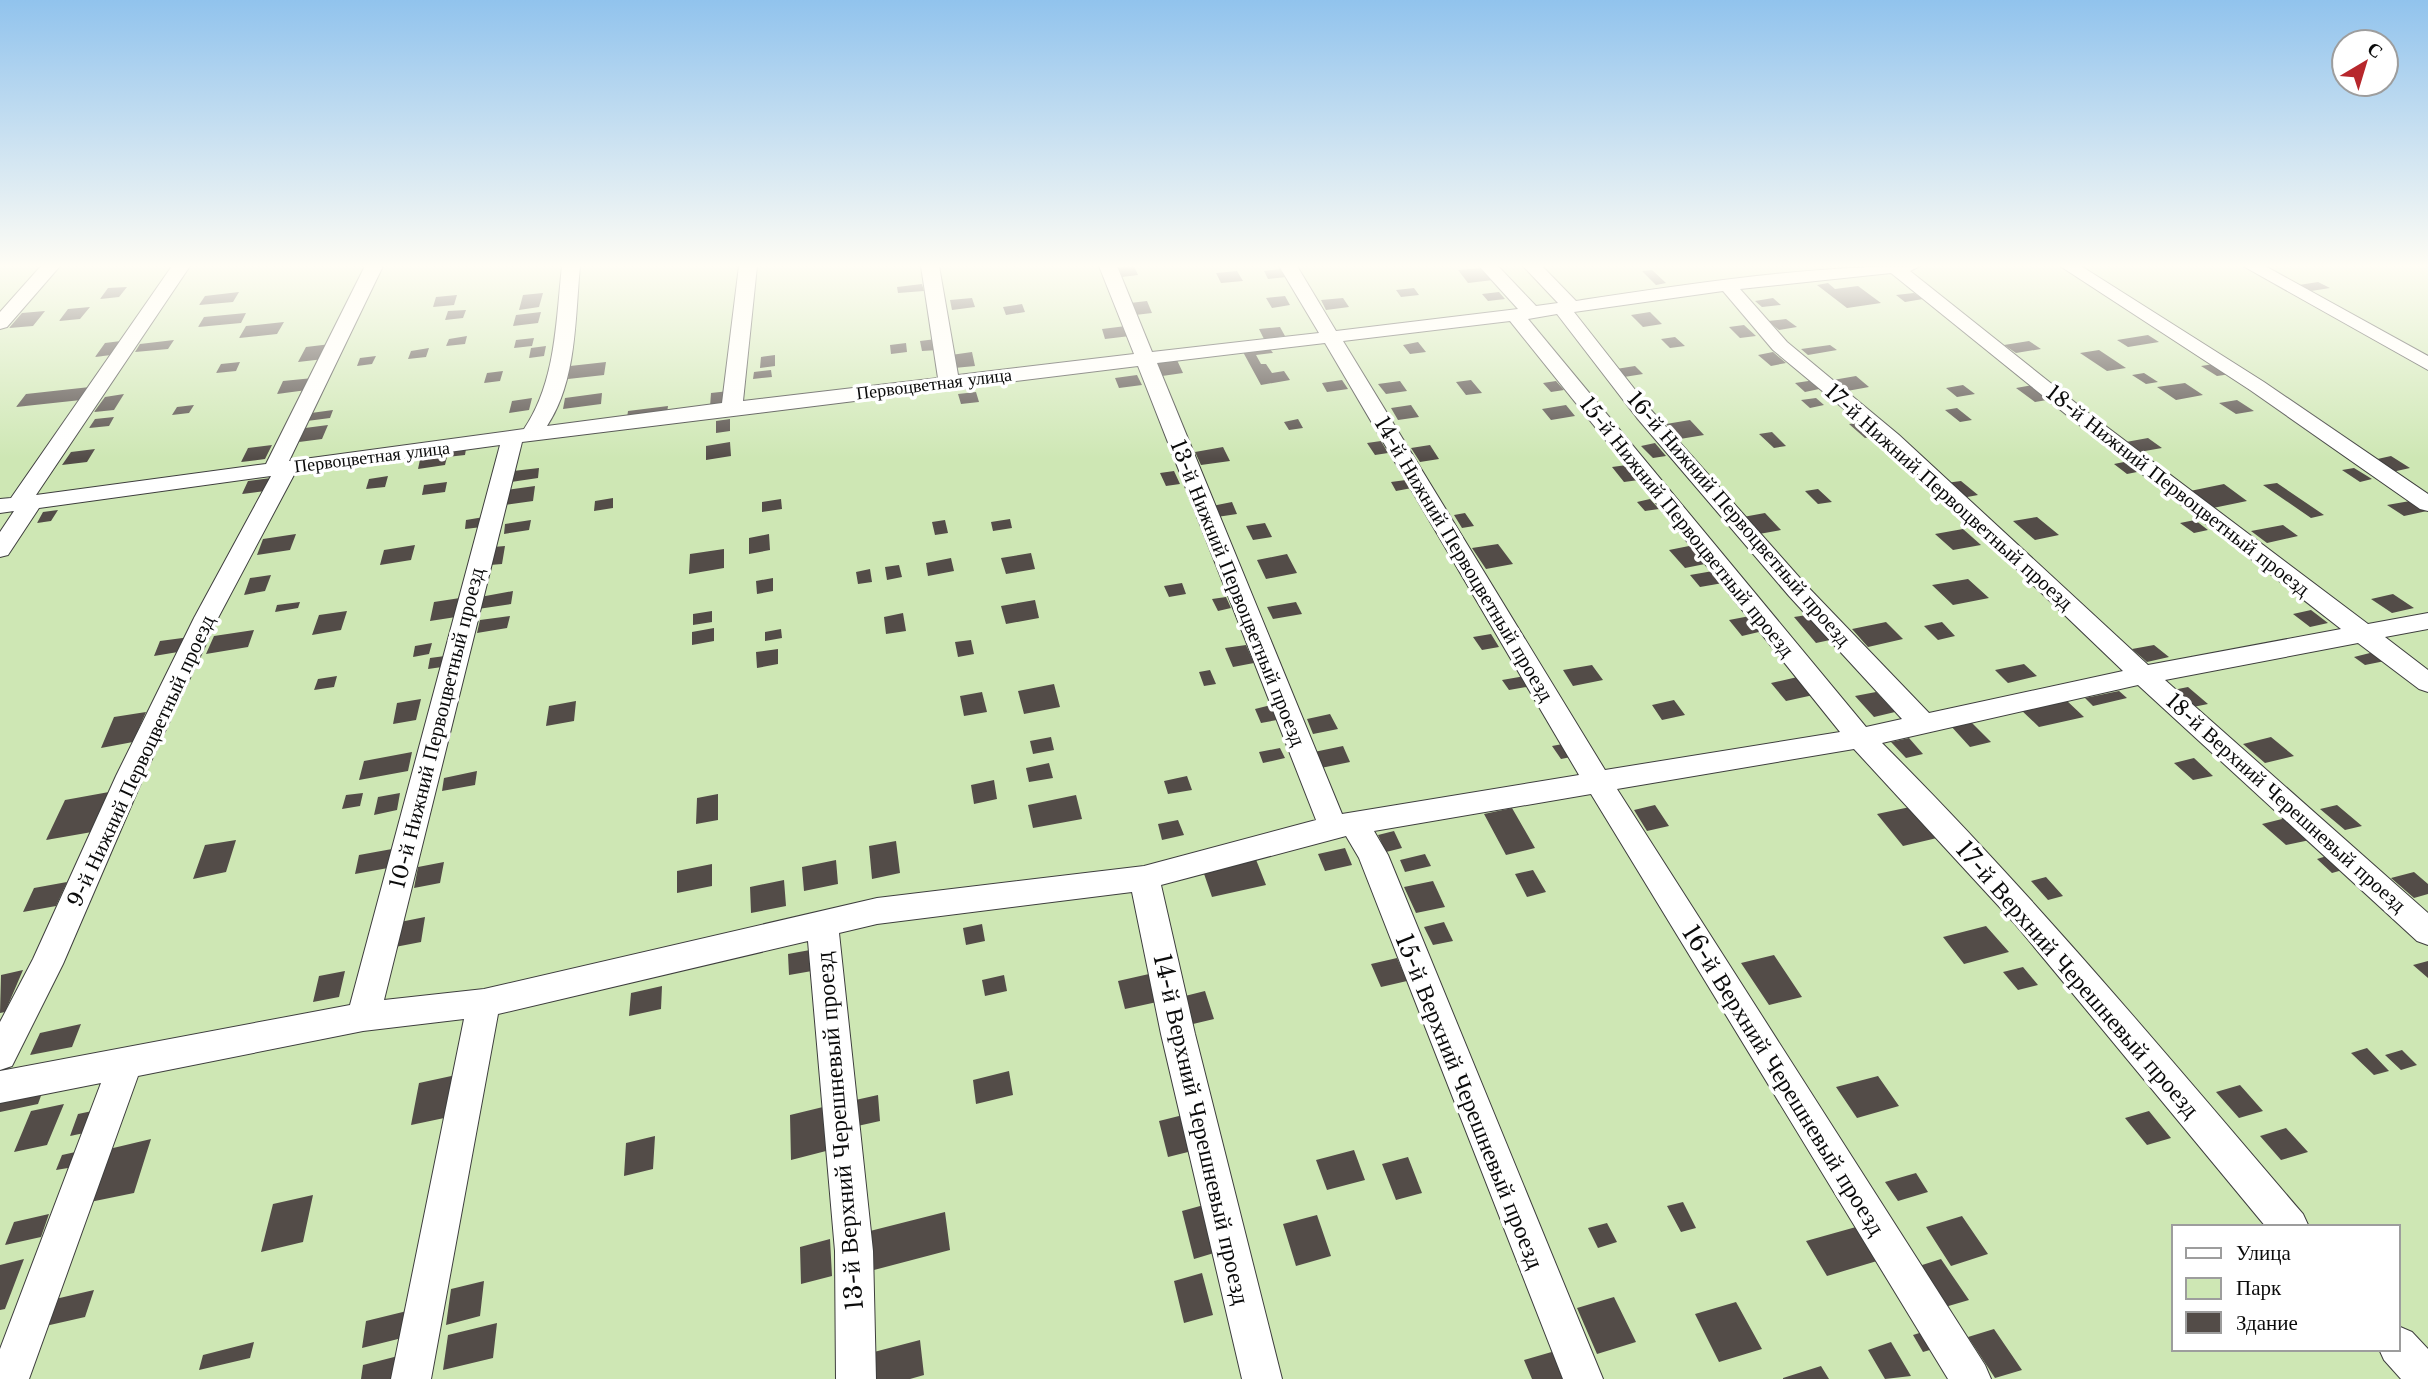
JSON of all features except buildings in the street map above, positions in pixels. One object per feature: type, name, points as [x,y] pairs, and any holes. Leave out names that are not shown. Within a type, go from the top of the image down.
[{"type":"lane","points":[[0,550],[16,504],[136,330]]},
{"type":"lane","name":"9-й Нижний Первоцветный проезд","points":[[0,1055],[47,964],[130,776],[280,469],[344,330]]},
{"type":"lane","name":"10-й Нижний Первоцветный проезд","points":[[363,1017],[522,437],[543,421],[554,392],[562,330]]},
{"type":"lane","points":[[732,408],[741,330]]},
{"type":"lane","points":[[940,330],[949,383]]},
{"type":"lane","name":"13-й Нижний Первоцветный проезд","points":[[1132,330],[1343,826]]},
{"type":"lane","name":"14-й Нижний Первоцветный проезд","points":[[1327,330],[1598,782]]},
{"type":"lane","name":"Первоцветная улица","points":[[16,504],[732,408],[1380,330]]},
{"type":"lane","name":"15-й Нижний Первоцветный проезд","points":[[1536,330],[1860,738]]},
{"type":"lane","name":"16-й Нижний Первоцветный проезд","points":[[1583,330],[1644,414],[1798,592],[1923,724]]},
{"type":"lane","name":"17-й Нижний Первоцветный проезд","points":[[1767,330],[1780,346],[1892,439],[2143,675]]},
{"type":"lane","name":"18-й Нижний Первоцветный проезд","points":[[1974,330],[2080,416],[2428,683]]},
{"type":"lane","points":[[2170,330],[2257,386],[2428,504]]},
{"type":"lane","points":[[2368,330],[2428,364]]},
{"type":"lane","points":[[0,1087],[363,1017],[484,1003],[877,911],[1144,878],[1343,826],[1860,738],[2143,675],[2428,621]]},
{"type":"lane","name":"18-й Верхний Черешневый проезд","points":[[2143,675],[2428,932]]},
{"type":"lane","name":"17-й Верхний Черешневый проезд","points":[[1860,738],[1906,784],[2049,941],[2288,1225]]},
{"type":"lane","name":"16-й Верхний Черешневый проезд","points":[[1598,782],[1970,1379]]},
{"type":"lane","name":"15-й Верхний Черешневый проезд","points":[[1343,826],[1373,855],[1583,1379]]},
{"type":"lane","name":"14-й Верхний Черешневый проезд","points":[[1144,878],[1178,1034],[1262,1379]]},
{"type":"lane","name":"13-й Верхний Черешневый проезд","points":[[822,924],[854,1251],[856,1379]]},
{"type":"lane","points":[[411,1379],[484,1003]]},
{"type":"lane","points":[[9,1379],[126,1063]]},
{"type":"lane","points":[[2400,1348],[2428,1378]]},
{"type":"green space","points":[[0,330],[2428,330],[2428,1379],[0,1379]]}]
